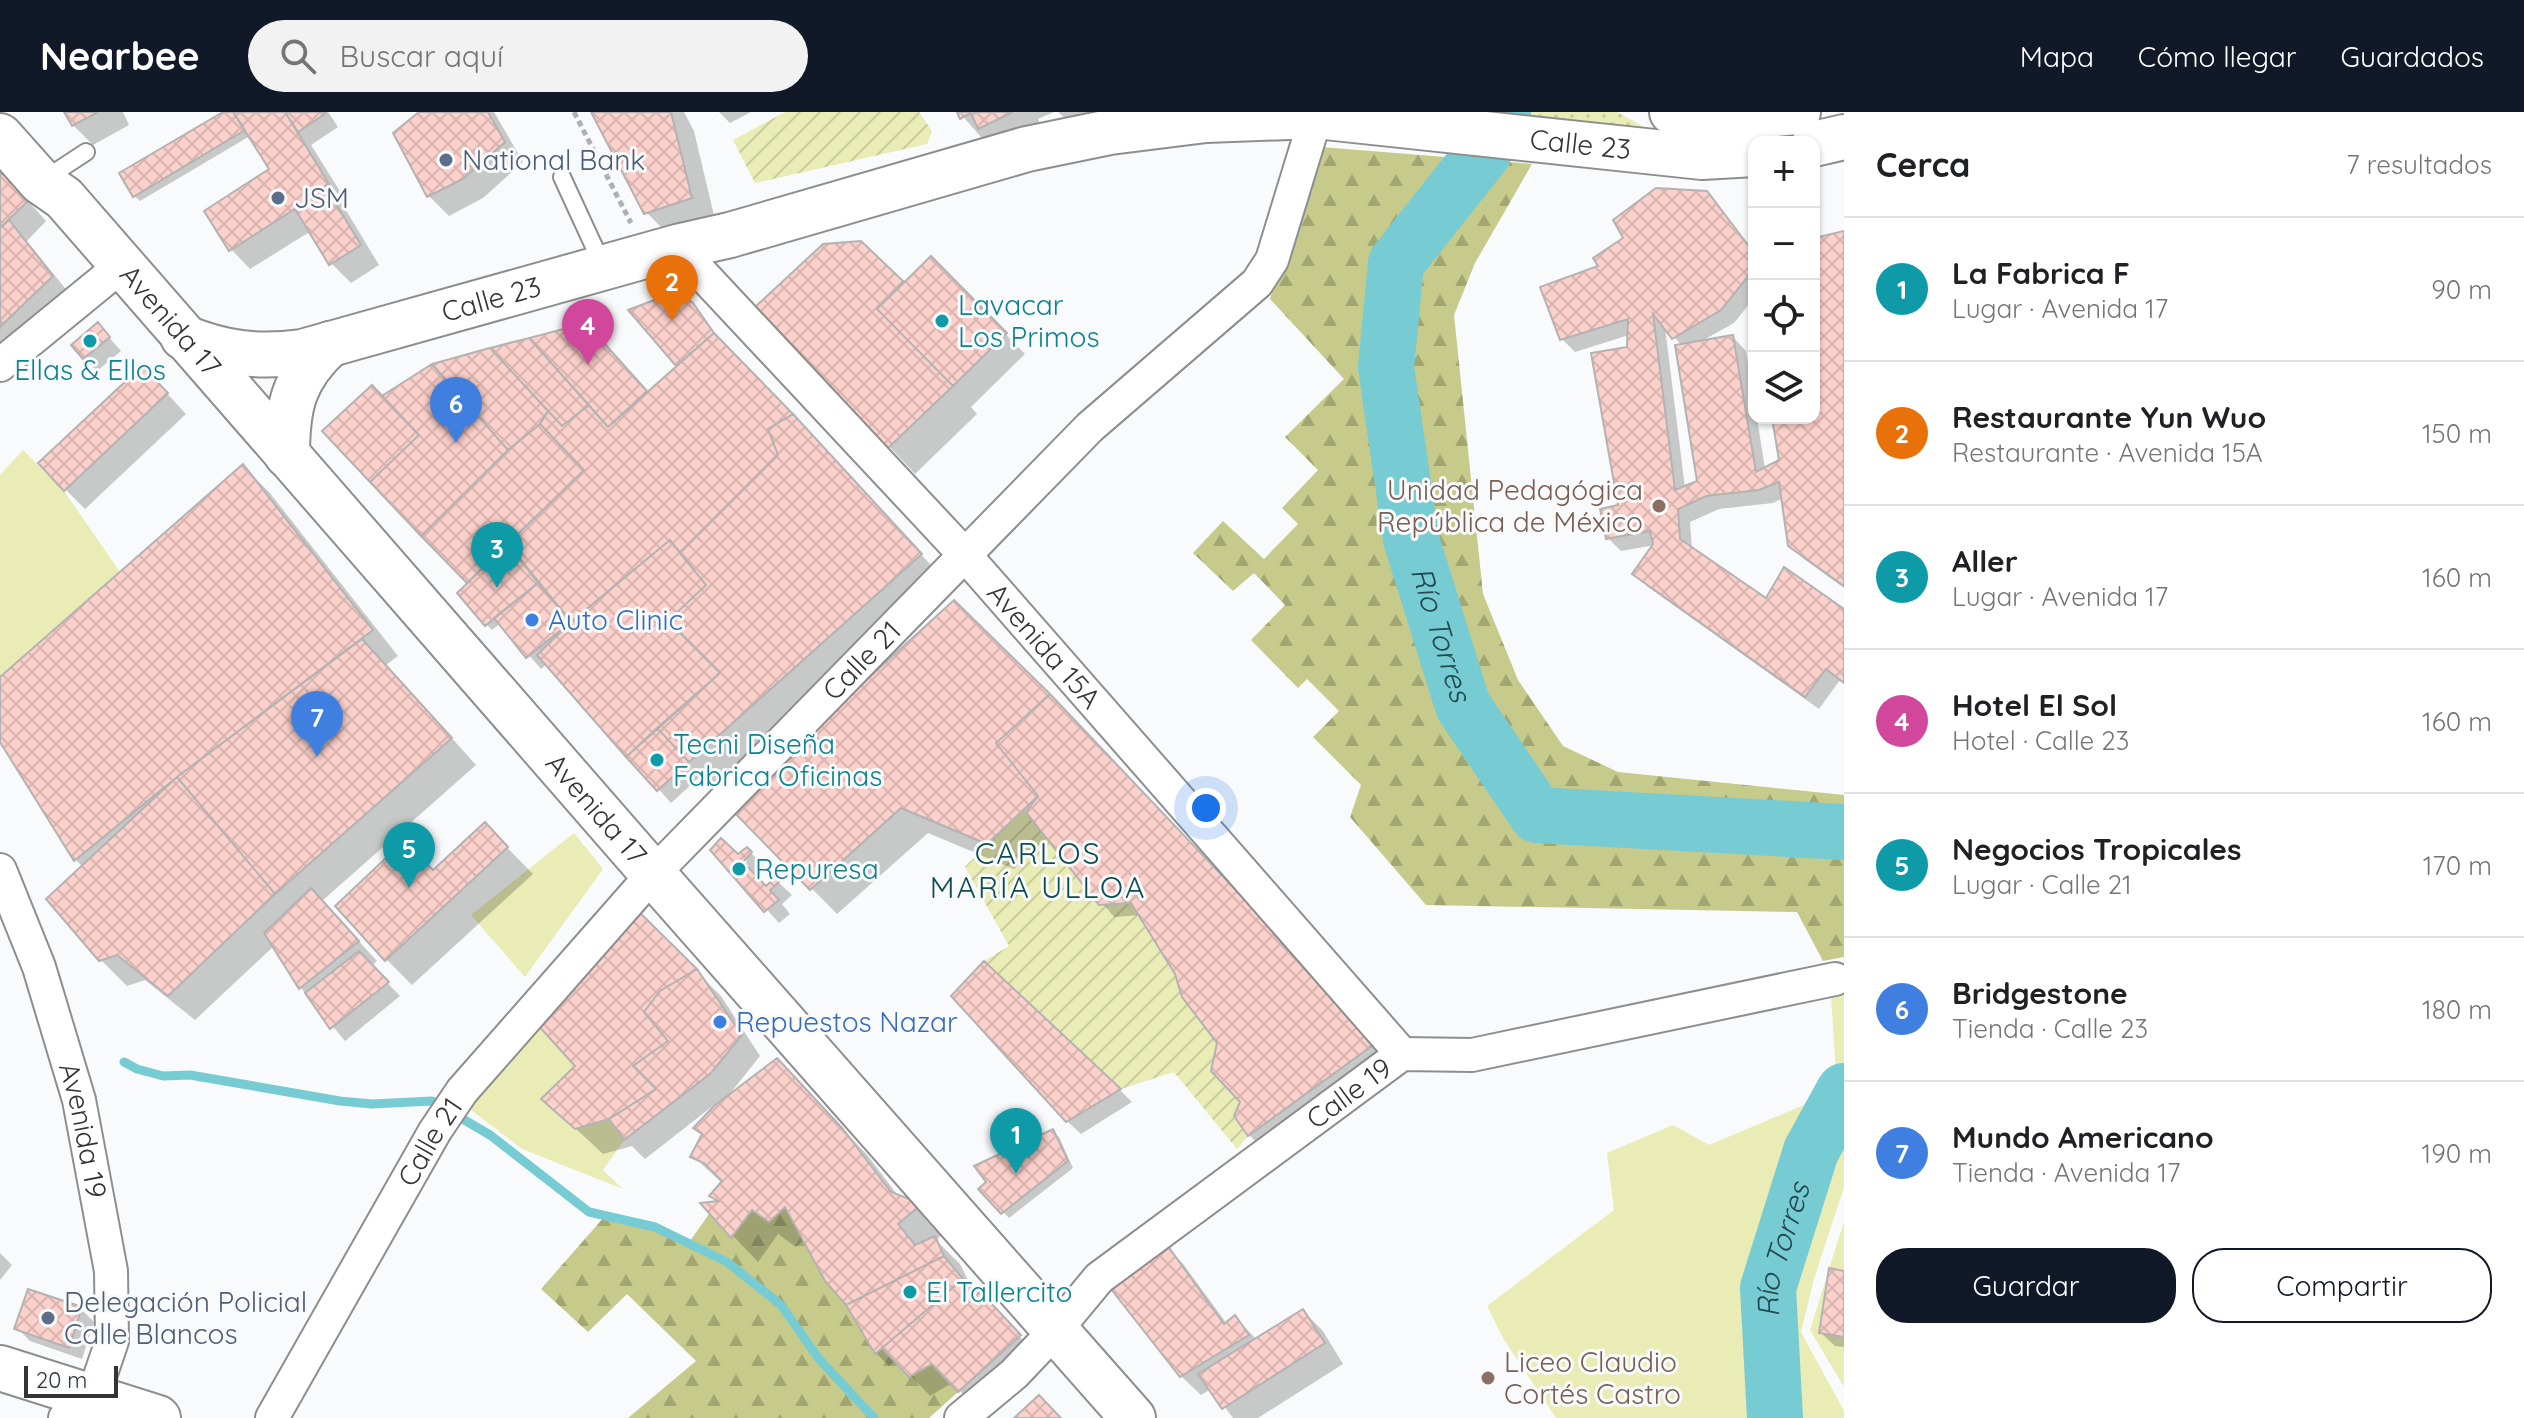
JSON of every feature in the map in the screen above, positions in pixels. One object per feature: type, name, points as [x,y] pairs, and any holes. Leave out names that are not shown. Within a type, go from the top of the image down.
[{"type":"main road","name":"Avenida 17","points":[[1,112],[68,174],[121,266],[1133,1418]]},
{"type":"main road","name":"Calle 23","points":[[1027,149],[1112,112]]},
{"type":"main road","points":[[1672,112],[1716,119],[1798,112]]},
{"type":"main road","name":"Calle 23","points":[[183,337],[218,350],[250,356],[302,352],[665,250],[730,235],[1027,149],[1110,132],[1206,120],[1320,116],[1702,157],[1748,154]]},
{"type":"main road","name":"Avenida 17","points":[[0,136],[41,182],[68,174]]},
{"type":"main road","points":[[1820,143],[1844,137]]},
{"type":"main road","points":[[287,455],[287,421],[293,394],[306,370],[330,344]]},
{"type":"main road","points":[[0,1368],[79,1407],[158,1418]]},
{"type":"street","name":"Calle 21","points":[[272,1418],[435,1131],[462,1091],[653,874],[964,554],[1090,427],[1257,283],[1272,260],[1320,116]]},
{"type":"street","name":"Avenida 15A","points":[[665,250],[964,554],[1402,1054]]},
{"type":"street","points":[[0,365],[121,266]]},
{"type":"street","name":"Avenida 19","points":[[0,870],[39,967],[79,1100],[111,1271],[112,1341],[79,1407]]},
{"type":"street","name":"Calle 19","points":[[961,1418],[1014,1374],[1099,1278],[1402,1054],[1472,1055],[1835,979]]},
{"type":"lane","points":[[562,177],[603,267]]},
{"type":"path","points":[[574,112],[628,218],[665,250]]},
{"type":"green space","points":[[785,112],[919,112],[932,131],[927,144],[755,183],[733,140]]},
{"type":"green space","points":[[1489,112],[1618,112],[1654,133]]},
{"type":"green space","points":[[1321,147],[1532,164],[1475,263],[1454,315],[1483,594],[1518,680],[1563,746],[1618,772],[1844,795],[1844,957],[1823,961],[1797,912],[1426,905],[1350,817],[1361,785],[1313,737],[1339,711],[1307,679],[1298,688],[1251,640],[1285,605],[1254,573],[1233,591],[1193,553],[1223,521],[1264,559],[1298,524],[1282,508],[1318,470],[1285,437],[1344,379],[1270,299],[1312,158]]},
{"type":"green space","points":[[23,450],[64,491],[120,572],[0,677],[0,475]]},
{"type":"green space","points":[[1022,807],[1099,905],[1131,903],[1175,974],[1182,997],[1217,1043],[1211,1071],[1240,1102],[1234,1116],[1248,1136],[1237,1149],[1174,1072],[1121,1089],[1048,1025],[984,961],[1009,946],[965,867]]},
{"type":"green space","points":[[574,833],[603,869],[525,977],[471,915]]},
{"type":"green space","points":[[1844,992],[1844,1187],[1814,1279],[1801,1332],[1844,1411],[1844,1418],[1556,1418],[1503,1338],[1487,1306],[1614,1210],[1607,1153],[1673,1125],[1709,1145],[1837,1091],[1831,996]]},
{"type":"green space","points":[[536,1023],[575,1066],[541,1099],[575,1129],[609,1119],[624,1140],[603,1170],[623,1189],[522,1149],[467,1107]]},
{"type":"green space","points":[[785,1207],[874,1354],[882,1348],[909,1377],[932,1364],[958,1392],[929,1418],[628,1418],[696,1361],[627,1294],[588,1332],[541,1289],[605,1216],[655,1227],[690,1241],[709,1214],[731,1238],[752,1210],[769,1222]]},
{"type":"green space","points":[[1844,1221],[1844,1387],[1810,1330]]},
{"type":"building","points":[[64,112],[98,112],[72,126]]},
{"type":"building","points":[[223,112],[233,112],[245,130],[133,197],[119,173]]},
{"type":"building","name":"JSM","points":[[233,112],[285,112],[329,184],[325,186],[361,245],[329,265],[295,209],[229,251],[204,211],[269,169]]},
{"type":"building","points":[[285,112],[325,112],[326,113],[298,132]]},
{"type":"building","name":"National Bank","points":[[419,112],[488,112],[505,142],[463,179],[427,197],[393,133]]},
{"type":"building","points":[[591,112],[671,112],[692,198],[644,214]]},
{"type":"building","points":[[957,112],[1013,112],[978,129],[971,113],[960,119]]},
{"type":"building","points":[[3,173],[28,201],[0,228],[0,175]]},
{"type":"building","points":[[1656,188],[1707,191],[1748,245],[1748,276],[1721,310],[1672,339],[1653,314],[1675,490],[1697,481],[1675,345],[1733,335],[1756,472],[1779,460],[1773,424],[1820,424],[1820,237],[1844,231],[1844,586],[1788,546],[1779,482],[1759,490],[1706,496],[1678,509],[1680,539],[1766,598],[1784,567],[1844,609],[1844,683],[1826,669],[1805,697],[1632,574],[1653,544],[1650,531],[1606,539],[1600,509],[1618,505],[1591,353],[1627,347],[1628,319],[1560,340],[1540,287],[1598,266],[1593,258],[1623,238],[1613,220]]},
{"type":"building","points":[[9,220],[53,276],[0,327],[0,228]]},
{"type":"building","points":[[861,241],[904,282],[877,309],[953,386],[887,449],[755,307],[823,244]]},
{"type":"building","name":"Lavacar Los Primos","points":[[931,256],[1007,333],[953,386],[877,309]]},
{"type":"building","points":[[683,295],[693,303],[714,333],[676,366],[628,310],[665,296]]},
{"type":"building","name":"Ellas & Ellos","points":[[98,322],[110,337],[83,359],[71,345]]},
{"type":"building","points":[[586,323],[647,391],[608,427],[529,338]]},
{"type":"building","points":[[714,333],[793,414],[768,429],[778,455],[680,553],[670,540],[571,622],[508,544],[584,470],[540,424],[548,411],[562,426],[589,405],[608,427]]},
{"type":"building","points":[[529,338],[589,405],[562,426],[490,348]]},
{"type":"building","points":[[490,348],[548,411],[540,424],[508,450],[432,364]]},
{"type":"building","points":[[432,364],[508,450],[421,536],[370,482],[419,435],[382,396]]},
{"type":"building","points":[[142,366],[168,393],[64,491],[38,463]]},
{"type":"building","points":[[372,385],[419,435],[370,482],[322,431]]},
{"type":"building","points":[[793,414],[922,554],[689,762],[657,728],[720,673],[668,621],[706,585],[680,553],[778,455],[768,429]]},
{"type":"building","points":[[540,424],[584,470],[467,583],[421,536],[508,450]]},
{"type":"building","points":[[243,464],[373,630],[177,777],[74,861],[0,742],[0,677]]},
{"type":"building","points":[[670,540],[706,585],[668,621],[720,673],[626,757],[537,655],[571,622]]},
{"type":"building","points":[[508,544],[538,583],[485,626],[457,593]]},
{"type":"building","name":"Auto Clinic","points":[[538,583],[571,622],[526,658],[494,618]]},
{"type":"building","points":[[954,600],[1050,694],[996,743],[1038,796],[987,844],[901,808],[810,890],[725,803]]},
{"type":"building","points":[[362,639],[452,738],[275,894],[177,777]]},
{"type":"building","points":[[1050,694],[1284,941],[1373,1045],[1248,1136],[1234,1116],[1240,1102],[1211,1071],[1217,1043],[1182,997],[1175,974],[1131,903],[1099,905],[1026,812],[1038,796],[996,743]]},
{"type":"building","name":"Tecni Diseña Fabrica Oficinas","points":[[657,728],[689,762],[657,791],[626,757]]},
{"type":"building","points":[[177,777],[275,894],[168,996],[117,955],[99,961],[46,899]]},
{"type":"building","points":[[485,822],[508,847],[385,961],[335,906],[405,840],[433,870]]},
{"type":"building","name":"Repuresa","points":[[721,838],[738,854],[747,847],[752,852],[743,862],[766,886],[776,877],[780,881],[770,890],[779,900],[764,912],[710,850]]},
{"type":"building","points":[[311,888],[359,941],[299,989],[264,933]]},
{"type":"building","points":[[630,903],[697,969],[660,991],[644,1012],[668,1041],[633,1066],[656,1089],[609,1119],[575,1129],[541,1099],[575,1066],[536,1023]]},
{"type":"building","points":[[359,951],[389,982],[330,1029],[305,993]]},
{"type":"building","points":[[984,961],[1121,1089],[1066,1122],[951,996]]},
{"type":"building","points":[[697,969],[742,1035],[711,1073],[624,1140],[609,1119],[656,1089],[633,1066],[668,1041],[644,1012],[660,991]]},
{"type":"building","points":[[777,1058],[842,1128],[891,1192],[922,1204],[898,1224],[915,1245],[935,1236],[944,1256],[846,1305],[825,1281],[785,1207],[769,1222],[752,1210],[731,1238],[700,1203],[718,1201],[709,1196],[722,1181],[704,1163],[690,1157],[702,1134],[693,1128],[714,1106]]},
{"type":"building","points":[[1053,1129],[1068,1161],[1001,1214],[978,1189],[986,1182],[974,1166]]},
{"type":"building","points":[[1165,1242],[1224,1324],[1235,1315],[1249,1335],[1180,1377],[1107,1284]]},
{"type":"building","name":"El Tallercito","points":[[944,1256],[963,1279],[875,1354],[846,1305]]},
{"type":"building","points":[[1829,1268],[1844,1271],[1844,1337],[1819,1333]]},
{"type":"building","points":[[963,1279],[1021,1335],[958,1392],[932,1364],[909,1377],[882,1348]]},
{"type":"building","name":"Delegación Policial Calle Blancos","points":[[28,1289],[82,1307],[69,1348],[14,1329]]},
{"type":"building","points":[[1303,1309],[1325,1343],[1222,1409],[1198,1374]]},
{"type":"building","points":[[1039,1395],[1061,1418],[1014,1418]]},
{"type":"waterway","name":"Río Torres","points":[[1503,112],[1484,152],[1396,263],[1386,367],[1411,539],[1463,706],[1537,815],[1844,832]]},
{"type":"waterway","points":[[124,1062],[163,1076],[190,1075],[340,1101],[372,1104],[432,1101],[490,1135],[589,1212],[655,1227],[727,1262],[781,1305],[819,1359],[874,1418]]},
{"type":"waterway","name":"Río Torres","points":[[1775,1418],[1768,1288],[1811,1151],[1844,1091]]},
{"type":"place","name":"National Bank","points":[[446,160]]},
{"type":"place","name":"JSM","points":[[278,198]]},
{"type":"place","name":"Restaurante Yun Wuo","points":[[672,321]]},
{"type":"place","name":"Lavacar Los Primos","points":[[942,321]]},
{"type":"place","name":"Ellas & Ellos","points":[[90,341]]},
{"type":"place","name":"Hotel El Sol","points":[[588,365]]},
{"type":"place","name":"Bridgestone","points":[[456,443]]},
{"type":"place","name":"Unidad Pedagógica República de México","points":[[1659,506]]},
{"type":"place","name":"Aller","points":[[497,588]]},
{"type":"place","name":"Auto Clinic","points":[[532,620]]},
{"type":"place","name":"Mundo Americano","points":[[317,757]]},
{"type":"place","name":"Tecni Diseña Fabrica Oficinas","points":[[657,760]]},
{"type":"place","name":"Repuresa","points":[[739,869]]},
{"type":"place","name":"Negocios Tropicales","points":[[409,888]]},
{"type":"place","name":"Repuestos Nazar","points":[[720,1022]]},
{"type":"place","name":"La Fabrica F","points":[[1016,1174]]},
{"type":"place","name":"El Tallercito","points":[[910,1292]]},
{"type":"place","name":"Delegación Policial Calle Blancos","points":[[48,1318]]},
{"type":"place","name":"Liceo Claudio Cortés Castro","points":[[1488,1378]]},
{"type":"district","name":"CARLOS MARÍA ULLOA","points":[[1038,871]]}]
